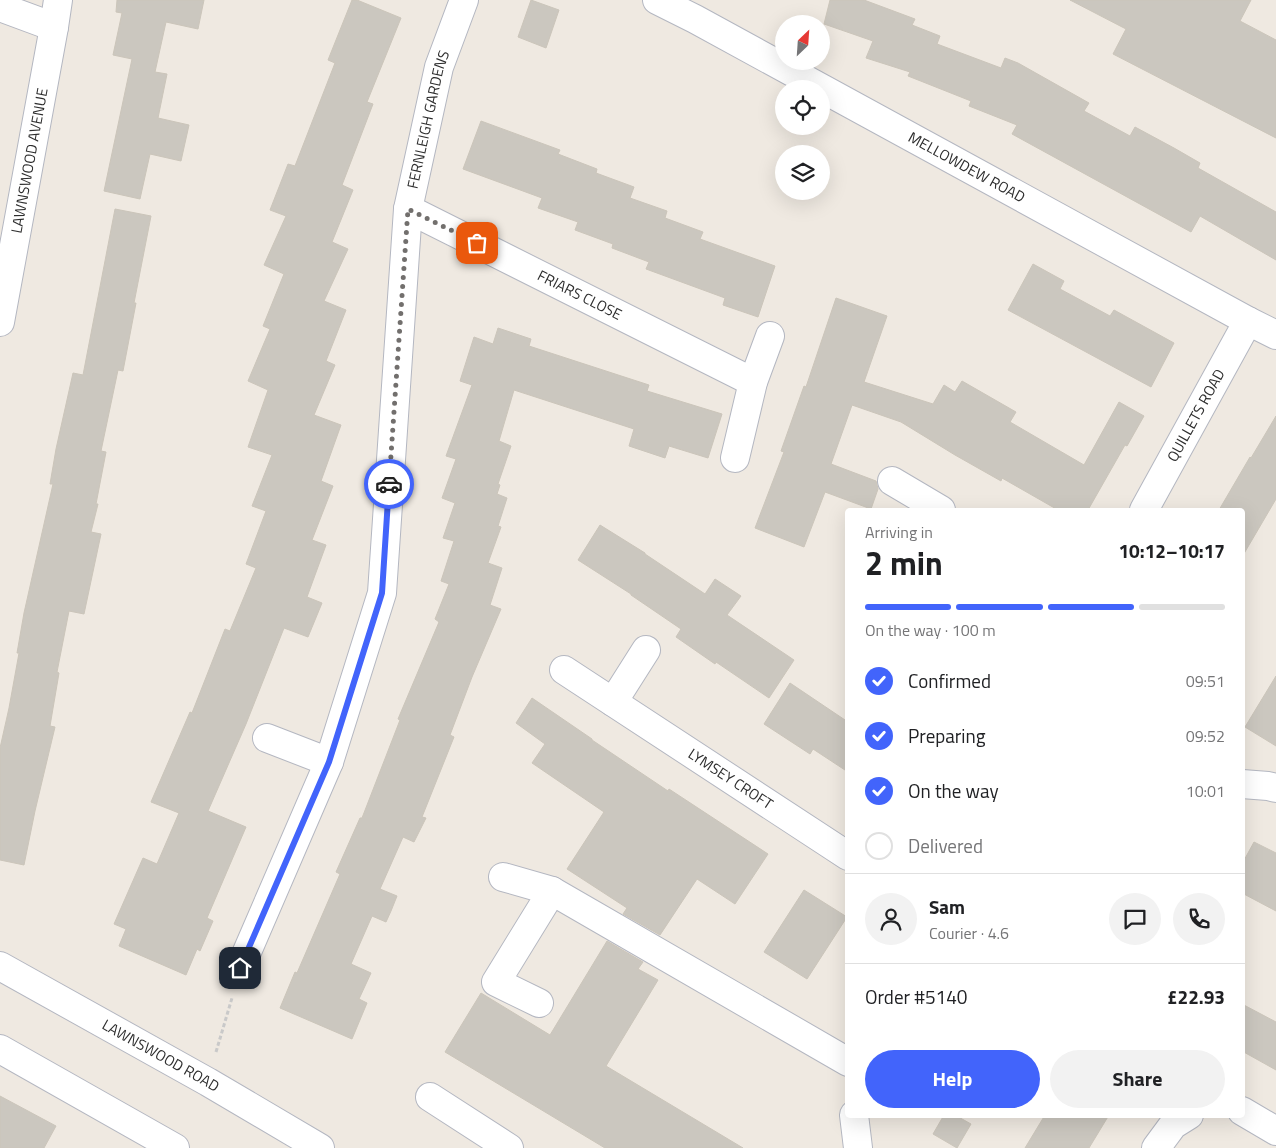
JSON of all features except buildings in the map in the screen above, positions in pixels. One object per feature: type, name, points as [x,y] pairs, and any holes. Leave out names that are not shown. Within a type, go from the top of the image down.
[{"type":"street","name":"LAWNSWOOD AVENUE","points":[[0,322],[58,0]]},
{"type":"street","name":"FERNLEIGH GARDENS","points":[[240,968],[329,762],[382,593],[408,209],[439,67],[464,0]]},
{"type":"street","name":"MELLOWDEW ROAD","points":[[657,0],[695,18],[1276,335]]},
{"type":"street","points":[[0,7],[54,27]]},
{"type":"street","name":"FRIARS CLOSE","points":[[408,209],[753,382]]},
{"type":"street","name":"QUILLETS ROAD","points":[[1145,508],[1248,320]]},
{"type":"street","points":[[735,458],[753,382],[770,336]]},
{"type":"street","points":[[892,481],[932,508]]},
{"type":"street","points":[[613,702],[646,650]]},
{"type":"street","name":"LYMSEY CROFT","points":[[564,670],[845,854]]},
{"type":"street","points":[[267,738],[329,762]]},
{"type":"street","points":[[1245,784],[1276,788]]},
{"type":"street","points":[[503,877],[552,892],[845,1060]]},
{"type":"street","points":[[539,1002],[496,982],[552,892]]},
{"type":"street","name":"LAWNSWOOD ROAD","points":[[0,966],[208,1082],[320,1148]]},
{"type":"street","points":[[0,1049],[175,1148]]},
{"type":"street","points":[[430,1097],[509,1148]]},
{"type":"street","points":[[1245,1113],[1276,1130]]},
{"type":"street","points":[[854,1118],[858,1148]]},
{"type":"street","points":[[1156,1148],[1173,1125],[1184,1118]]},
{"type":"path","points":[[208,1082],[240,968]]},
{"type":"way so far","points":[[389,484],[408,209],[477,243]]},
{"type":"route","points":[[240,968],[329,762],[382,593],[389,484]]}]
